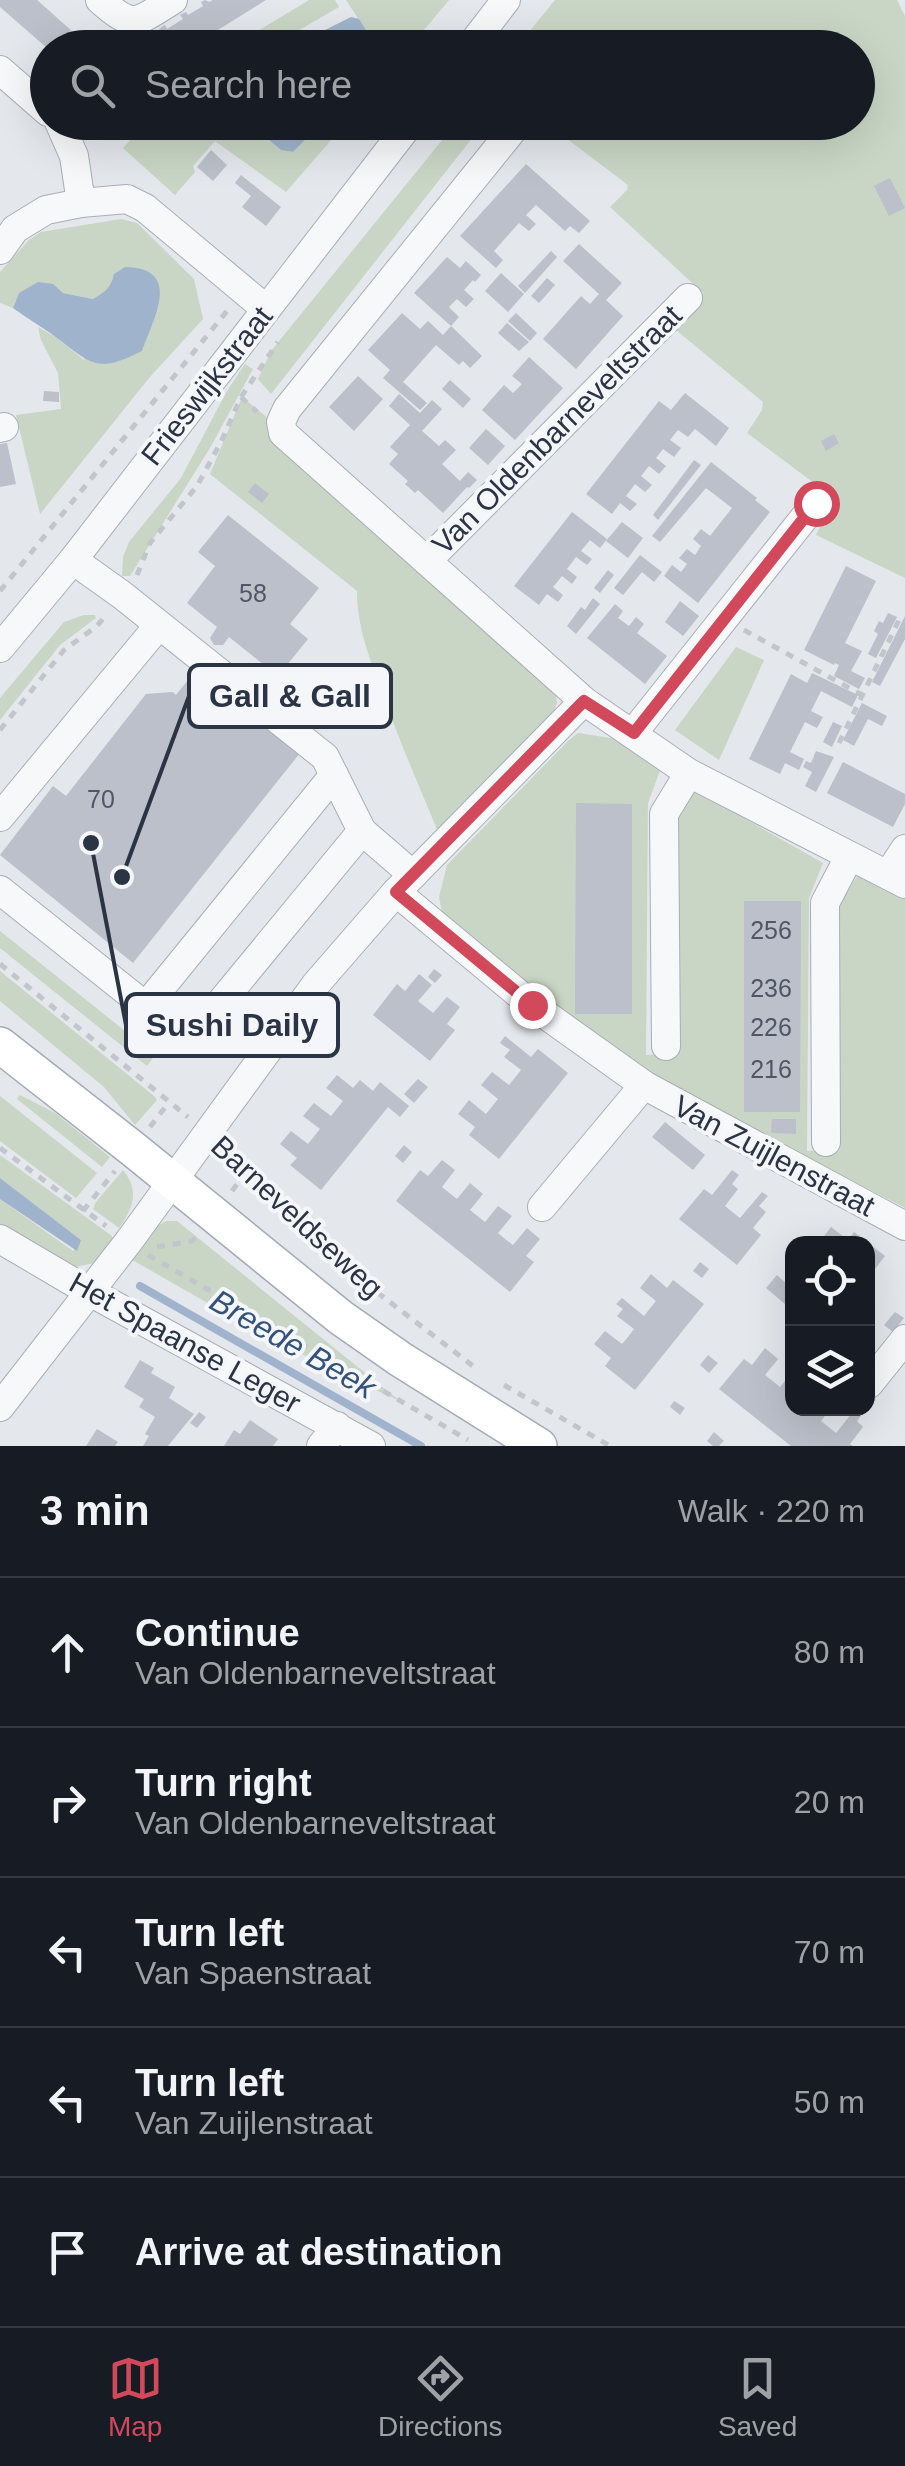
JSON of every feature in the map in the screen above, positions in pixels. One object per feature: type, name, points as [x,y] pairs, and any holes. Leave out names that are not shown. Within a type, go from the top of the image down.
[{"type":"main road","name":"Barneveldseweg","points":[[0,1045],[340,1317],[539,1446]]},
{"type":"street","points":[[100,0],[122,20],[140,20],[173,0]]},
{"type":"street","points":[[483,30],[506,0]]},
{"type":"street","points":[[0,70],[30,96]]},
{"type":"street","points":[[67,140],[74,156],[81,203]]},
{"type":"street","name":"Frieswijkstraat","points":[[0,648],[73,560],[398,140]]},
{"type":"street","name":"Van Oldenbarneveltstraat","points":[[504,140],[287,408],[281,422],[283,433],[584,701],[689,773],[897,880],[905,850]]},
{"type":"street","points":[[0,250],[14,229],[46,210],[127,199],[145,208],[266,310]]},
{"type":"street","name":"Van Oldenbarneveltstraat","points":[[427,562],[688,298]]},
{"type":"street","points":[[634,733],[816,503]]},
{"type":"street","points":[[0,890],[190,1041],[362,831],[325,757],[73,560]]},
{"type":"street","points":[[0,817],[159,626]]},
{"type":"street","points":[[0,1407],[129,1241],[316,984],[405,883],[584,701]]},
{"type":"street","points":[[666,1046],[664,814],[689,773]]},
{"type":"street","points":[[146,1006],[334,775]]},
{"type":"street","name":"Van Zuijlenstraat","points":[[362,831],[405,883],[532,1005],[644,1086],[905,1226]]},
{"type":"street","points":[[826,1142],[826,903],[849,857]]},
{"type":"street","name":"Van Zuijlenstraat","points":[[542,1206],[644,1086]]},
{"type":"street","name":"Het Spaanse Leger","points":[[0,1239],[329,1436],[371,1446]]},
{"type":"street","points":[[875,1377],[905,1340]]},
{"type":"path","name":"Frieswijkstraat","points":[[0,592],[243,291]]},
{"type":"path","name":"Frieswijkstraat","points":[[0,730],[64,650],[97,626],[135,579],[150,544],[196,486],[260,366]]},
{"type":"path","points":[[838,743],[900,618]]},
{"type":"path","points":[[723,620],[862,695]]},
{"type":"path","name":"Barneveldseweg","points":[[0,964],[236,1157],[378,1293],[481,1372]]},
{"type":"path","points":[[0,1148],[140,1250],[478,1446]]},
{"type":"path","points":[[497,1382],[610,1446]]},
{"type":"green space","points":[[309,0],[335,0],[339,7],[299,30],[259,30]]},
{"type":"green space","points":[[346,0],[449,0],[424,30],[366,30]]},
{"type":"green space","points":[[555,0],[897,0],[905,16],[905,578],[816,535],[834,498],[747,433],[763,402],[676,330],[703,293],[610,207],[628,185],[568,140],[875,140],[875,30],[531,30]]},
{"type":"green space","points":[[130,140],[270,140],[281,150],[293,152],[305,140],[331,140],[286,192],[215,141],[175,195],[123,148]]},
{"type":"green space","points":[[442,140],[471,140],[271,394],[258,379],[271,351]]},
{"type":"green space","points":[[121,219],[137,223],[194,279],[203,319],[149,378],[40,514],[16,415],[61,409],[58,373],[38,327],[84,360],[112,283],[93,299],[63,293],[52,284],[19,293],[13,308],[0,303],[0,272],[41,232]]},
{"type":"green space","points":[[245,364],[253,369],[210,448],[130,576],[122,576],[129,542],[181,478]]},
{"type":"green space","points":[[242,397],[554,684],[557,703],[549,725],[439,834],[368,653],[357,591],[210,474]]},
{"type":"green space","points":[[84,615],[96,618],[60,645],[0,720],[0,698],[64,622]]},
{"type":"green space","points":[[736,647],[764,660],[719,760],[675,730]]},
{"type":"green space","points":[[578,733],[623,740],[661,768],[648,803],[646,1055],[679,1054],[679,817],[694,790],[823,863],[809,898],[807,1151],[840,1149],[838,907],[862,868],[905,890],[905,1208],[682,1092],[563,1013],[443,917],[439,897],[447,865]]},
{"type":"green space","points":[[0,931],[155,1055],[147,1066],[0,948]]},
{"type":"green space","points":[[0,971],[154,1096],[157,1100],[135,1125],[104,1087],[0,1001]]},
{"type":"green space","points":[[20,1095],[55,1113],[110,1157],[102,1167],[17,1099]]},
{"type":"green space","points":[[0,1096],[97,1173],[76,1198],[0,1141]]},
{"type":"green space","points":[[0,1155],[112,1236],[94,1263],[71,1268],[0,1228],[0,1199],[73,1251],[81,1240],[0,1178]]},
{"type":"green space","points":[[123,1170],[132,1185],[133,1199],[119,1228],[93,1209]]},
{"type":"green space","points":[[166,1221],[177,1221],[400,1401],[296,1351],[129,1258],[154,1228]]},
{"type":"water","points":[[351,17],[359,19],[366,30],[325,30]]},
{"type":"water","points":[[269,140],[305,140],[293,152],[281,150]]},
{"type":"water","points":[[125,267],[154,276],[160,297],[142,351],[117,362],[99,364],[82,357],[13,308],[19,293],[38,282],[53,284],[63,293],[93,299]]},
{"type":"water","points":[[0,1178],[81,1240],[77,1251],[0,1199]]},
{"type":"building","points":[[0,0],[37,0],[71,30],[30,30],[30,33],[0,7]]},
{"type":"building","points":[[266,0],[218,30],[160,30],[183,19],[180,15],[203,6],[201,2]]},
{"type":"building","points":[[211,150],[227,165],[213,181],[197,167]]},
{"type":"building","points":[[526,164],[590,221],[579,233],[570,226],[565,231],[536,205],[526,215],[536,224],[529,231],[519,223],[494,251],[503,260],[496,268],[460,236]]},
{"type":"building","points":[[241,175],[281,207],[266,226],[242,207],[251,196],[235,183]]},
{"type":"building","points":[[890,178],[905,208],[889,216],[874,186]]},
{"type":"building","points":[[579,244],[622,283],[606,300],[623,316],[576,369],[543,339],[581,296],[590,304],[599,294],[563,261]]},
{"type":"building","points":[[551,251],[557,257],[525,293],[518,286]]},
{"type":"building","points":[[447,257],[460,268],[466,261],[481,275],[464,290],[474,299],[466,307],[457,299],[449,307],[459,317],[451,326],[414,293]]},
{"type":"building","points":[[501,273],[524,294],[508,312],[485,291]]},
{"type":"building","points":[[547,278],[555,285],[539,303],[531,296]]},
{"type":"building","points":[[402,313],[420,329],[428,321],[443,335],[451,326],[482,356],[470,368],[463,361],[459,365],[436,345],[403,382],[427,403],[420,410],[383,378],[390,370],[368,350]]},
{"type":"building","points":[[516,313],[537,333],[530,341],[508,321]]},
{"type":"building","points":[[507,323],[529,342],[519,351],[498,333]]},
{"type":"building","points":[[529,357],[563,388],[515,440],[482,410],[504,385],[513,393],[522,384],[512,376]]},
{"type":"building","points":[[358,376],[383,399],[354,431],[329,407]]},
{"type":"building","points":[[450,380],[471,399],[463,408],[442,389]]},
{"type":"building","points":[[44,391],[59,392],[59,402],[43,401]]},
{"type":"building","points":[[685,393],[729,428],[716,446],[695,429],[688,437],[678,430],[670,440],[681,448],[674,457],[663,449],[656,458],[666,466],[659,474],[649,466],[641,476],[652,485],[645,492],[635,484],[626,496],[637,504],[630,511],[620,503],[612,514],[586,494],[659,401],[671,410]]},
{"type":"building","points":[[399,394],[420,413],[432,400],[442,409],[422,431],[439,446],[445,440],[456,450],[442,464],[460,481],[468,472],[477,480],[443,513],[418,490],[415,493],[405,484],[408,481],[389,464],[398,454],[390,447],[410,425],[389,406]]},
{"type":"building","points":[[486,429],[505,446],[488,465],[469,448]]},
{"type":"building","points":[[834,434],[839,443],[826,451],[821,441]]},
{"type":"building","points":[[7,443],[16,484],[0,487],[0,444]]},
{"type":"building","points":[[694,460],[701,465],[658,520],[653,515]]},
{"type":"building","points":[[711,462],[770,512],[698,603],[664,576],[672,565],[681,572],[687,564],[679,558],[687,549],[695,555],[701,546],[693,539],[701,529],[710,536],[732,508],[706,488],[660,542],[652,536]]},
{"type":"building","points":[[255,483],[269,494],[262,503],[248,492]]},
{"type":"building","points":[[572,512],[607,539],[600,548],[590,540],[581,551],[592,559],[587,565],[576,557],[567,569],[577,577],[572,584],[562,576],[553,587],[563,595],[558,602],[547,594],[539,605],[514,586]]},
{"type":"building","points":[[228,515],[319,588],[290,624],[308,639],[278,676],[229,637],[223,645],[214,645],[210,638],[217,627],[187,603],[215,566],[198,552]]},
{"type":"building","points":[[622,522],[643,538],[628,558],[606,541]]},
{"type":"building","points":[[640,555],[662,572],[654,582],[642,572],[623,595],[614,588]]},
{"type":"building","points":[[846,566],[876,581],[845,643],[862,651],[851,671],[865,678],[859,689],[834,676],[839,665],[804,650]]},
{"type":"building","points":[[608,570],[614,575],[600,593],[594,588]]},
{"type":"building","points":[[593,598],[600,604],[576,634],[567,626]]},
{"type":"building","points":[[680,601],[699,616],[683,636],[665,622]]},
{"type":"building","points":[[615,604],[623,611],[618,618],[629,626],[636,617],[644,624],[637,633],[667,656],[645,684],[587,638]]},
{"type":"building","points":[[888,613],[897,617],[876,658],[868,654],[878,634],[874,631]]},
{"type":"building","points":[[905,616],[905,639],[880,686],[872,682]]},
{"type":"building","points":[[196,670],[300,753],[133,963],[0,855],[53,786],[66,796],[146,694],[176,695]]},
{"type":"building","points":[[812,673],[858,695],[852,707],[821,691],[811,711],[823,717],[817,728],[805,722],[790,752],[804,759],[799,770],[785,763],[780,774],[749,759],[791,674],[807,683]]},
{"type":"building","points":[[862,703],[887,716],[882,726],[868,719],[854,746],[843,740]]},
{"type":"building","points":[[833,722],[842,726],[832,747],[823,742]]},
{"type":"building","points":[[816,751],[834,757],[816,792],[805,786],[812,772],[803,767],[806,761],[811,763]]},
{"type":"building","points":[[843,762],[905,794],[905,804],[893,827],[827,793]]},
{"type":"building","points":[[576,803],[632,804],[632,1014],[575,1014]]},
{"type":"building","points":[[744,901],[801,901],[800,1112],[744,1112]]},
{"type":"building","points":[[434,969],[442,975],[435,983],[428,977]]},
{"type":"building","points":[[419,974],[432,985],[418,1001],[433,1013],[447,997],[460,1007],[447,1024],[455,1030],[430,1061],[373,1015],[397,984],[405,991]]},
{"type":"building","points":[[505,1036],[531,1057],[538,1049],[568,1073],[499,1159],[469,1135],[475,1127],[458,1114],[469,1100],[486,1114],[498,1099],[481,1085],[492,1072],[509,1085],[521,1070],[504,1057],[510,1050],[500,1043]]},
{"type":"building","points":[[337,1075],[353,1088],[360,1080],[373,1091],[380,1082],[409,1106],[400,1117],[388,1107],[321,1190],[290,1165],[297,1158],[280,1144],[291,1131],[308,1144],[320,1129],[303,1116],[314,1103],[331,1116],[343,1101],[326,1088]]},
{"type":"building","points":[[418,1079],[428,1087],[414,1103],[404,1094]]},
{"type":"building","points":[[772,1119],[796,1119],[796,1134],[771,1133]]},
{"type":"building","points":[[665,1122],[705,1155],[693,1170],[652,1137]]},
{"type":"building","points":[[404,1145],[412,1152],[403,1163],[395,1156]]},
{"type":"building","points":[[442,1160],[455,1170],[442,1187],[457,1199],[470,1183],[483,1194],[470,1210],[485,1222],[498,1206],[512,1216],[498,1233],[505,1239],[513,1245],[527,1228],[540,1239],[526,1256],[534,1262],[510,1292],[396,1201],[420,1170],[428,1176]]},
{"type":"building","points":[[732,1170],[739,1175],[732,1184],[738,1189],[725,1206],[740,1218],[762,1192],[768,1196],[759,1206],[766,1212],[753,1228],[761,1235],[737,1265],[679,1219],[704,1189],[712,1195]]},
{"type":"building","points":[[831,1227],[843,1236],[824,1236]]},
{"type":"building","points":[[875,1248],[885,1256],[875,1269]]},
{"type":"building","points":[[700,1262],[709,1269],[702,1278],[693,1271]]},
{"type":"building","points":[[651,1274],[667,1288],[673,1280],[704,1304],[635,1390],[605,1366],[611,1358],[594,1344],[605,1331],[622,1344],[628,1337],[634,1329],[617,1316],[623,1309],[616,1304],[622,1298],[644,1316],[656,1301],[640,1288]]},
{"type":"building","points":[[777,1275],[785,1282],[785,1304],[766,1288]]},
{"type":"building","points":[[895,1312],[904,1318],[893,1332],[884,1325]]},
{"type":"building","points":[[765,1348],[778,1359],[765,1375],[780,1387],[785,1381],[785,1416],[825,1416],[821,1421],[836,1433],[850,1416],[861,1416],[857,1421],[863,1427],[850,1444],[853,1446],[791,1446],[719,1389],[744,1359],[752,1365]]},
{"type":"building","points":[[708,1355],[718,1363],[709,1373],[700,1365]]},
{"type":"building","points":[[140,1360],[154,1368],[151,1373],[175,1387],[169,1398],[194,1414],[168,1446],[143,1446],[155,1417],[139,1407],[144,1399],[124,1387]]},
{"type":"building","points":[[674,1401],[685,1408],[680,1415],[670,1407]]},
{"type":"building","points":[[199,1412],[206,1417],[197,1428],[190,1423]]},
{"type":"building","points":[[250,1420],[278,1439],[273,1446],[224,1446],[234,1430],[240,1434]]},
{"type":"building","points":[[97,1429],[118,1442],[115,1446],[86,1446]]},
{"type":"building","points":[[714,1432],[724,1441],[719,1446],[707,1441]]},
{"type":"waterway","name":"Breede Beek","points":[[140,1286],[421,1446]]},
{"type":"place","name":"Sushi Daily","points":[[91,843]]},
{"type":"place","name":"Gall & Gall","points":[[122,877]]},
{"type":"route","points":[[532,1005],[396,892],[584,701],[634,733],[816,503]]}]
